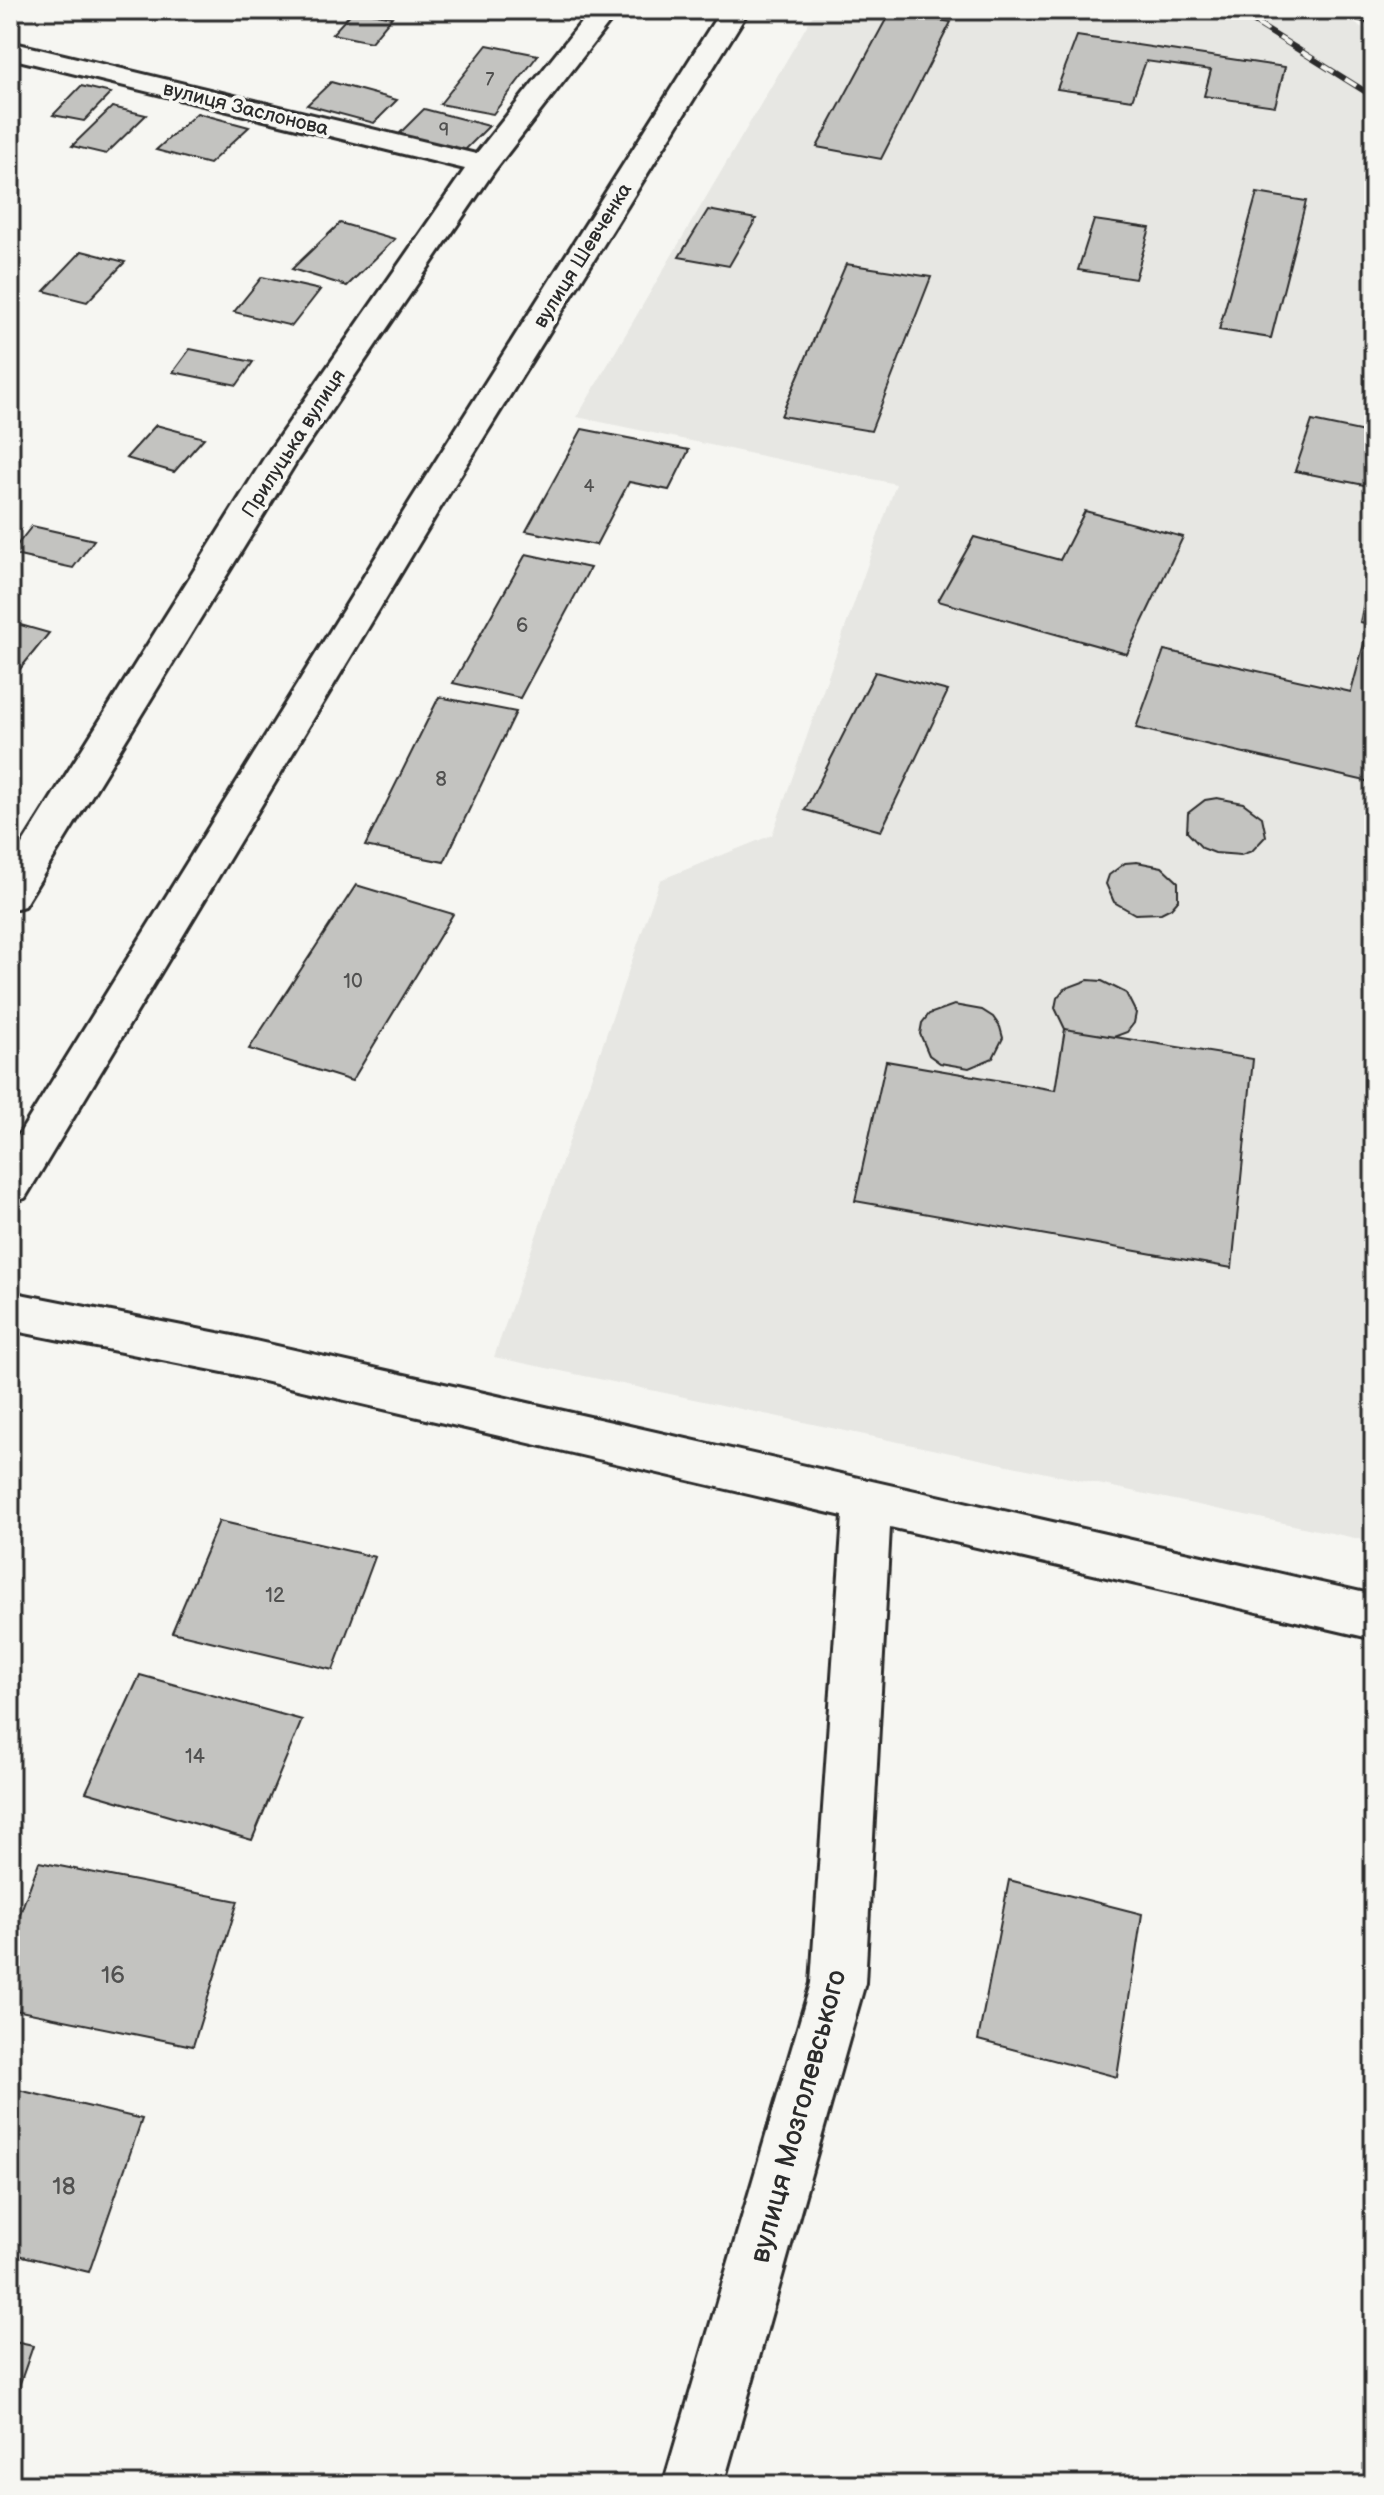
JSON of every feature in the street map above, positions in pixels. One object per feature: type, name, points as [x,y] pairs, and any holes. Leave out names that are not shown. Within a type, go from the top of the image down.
[{"type":"street","name":"Прилуцька вулиця","points":[[10,896],[282,457],[483,165],[605,10]]},
{"type":"street","name":"вулиця Шевченка","points":[[10,1186],[428,500],[735,10]]},
{"type":"street","points":[[1363,10],[1374,16]]},
{"type":"street","name":"вулиця Заслонова","points":[[10,50],[483,165]]},
{"type":"street","points":[[10,1311],[233,1355],[1374,1617]]},
{"type":"street","name":"вулиця Мозголевського","points":[[693,2485],[838,1983],[868,1500]]},
{"type":"shaded area","points":[[816,10],[1330,10],[1374,34],[1374,1542],[494,1357],[660,880],[772,835],[896,484],[577,417]]},
{"type":"building","points":[[354,10],[392,17],[371,42],[332,34]]},
{"type":"building","points":[[518,10],[567,10],[562,18]]},
{"type":"building","points":[[890,12],[951,22],[881,159],[817,147]]},
{"type":"building","points":[[1077,36],[1285,67],[1275,106],[1204,96],[1211,70],[1146,61],[1132,100],[1057,89]]},
{"type":"building","points":[[487,45],[538,55],[493,114],[440,104]]},
{"type":"building","points":[[331,82],[397,100],[374,123],[307,105]]},
{"type":"building","points":[[81,86],[111,93],[84,121],[53,115]]},
{"type":"building","points":[[112,107],[146,115],[106,154],[72,146]]},
{"type":"building","points":[[424,109],[489,126],[464,151],[399,134]]},
{"type":"building","points":[[197,113],[249,127],[209,164],[156,150]]},
{"type":"building","points":[[1257,193],[1306,201],[1271,338],[1219,330]]},
{"type":"building","points":[[708,210],[756,219],[729,266],[679,257]]},
{"type":"building","points":[[1094,220],[1150,228],[1135,279],[1078,270]]},
{"type":"building","points":[[340,223],[395,239],[347,286],[292,269]]},
{"type":"building","points":[[82,251],[125,262],[87,302],[44,291]]},
{"type":"building","points":[[846,264],[931,277],[871,431],[781,416]]},
{"type":"building","points":[[262,277],[320,290],[292,326],[234,312]]},
{"type":"building","points":[[190,349],[253,362],[237,385],[173,372]]},
{"type":"building","points":[[1312,421],[1374,434],[1374,487],[1295,471]]},
{"type":"building","points":[[156,425],[204,438],[174,472],[126,458]]},
{"type":"building","points":[[582,429],[689,450],[669,490],[629,482],[596,545],[526,531]]},
{"type":"building","points":[[1085,511],[1183,537],[1127,654],[938,601],[974,537],[1060,560]]},
{"type":"building","points":[[32,526],[94,540],[73,568],[10,554]]},
{"type":"building","points":[[526,554],[590,568],[520,698],[453,683]]},
{"type":"building","points":[[1374,557],[1374,625],[1360,622]]},
{"type":"building","points":[[10,622],[49,633],[20,669],[10,666]]},
{"type":"building","points":[[1366,636],[1374,638],[1374,783],[1136,728],[1164,650],[1351,692]]},
{"type":"building","points":[[875,672],[948,691],[881,831],[805,810]]},
{"type":"building","points":[[439,697],[516,712],[444,862],[365,846]]},
{"type":"building","points":[[1217,798],[1243,803],[1262,817],[1266,836],[1252,851],[1241,855],[1215,853],[1202,848],[1187,832],[1188,813],[1205,800]]},
{"type":"building","points":[[1125,863],[1162,867],[1178,882],[1178,900],[1171,908],[1161,913],[1135,914],[1114,902],[1106,884],[1109,875]]},
{"type":"building","points":[[356,885],[453,914],[352,1081],[249,1049]]},
{"type":"building","points":[[1088,980],[1102,981],[1126,993],[1136,1013],[1134,1023],[1127,1032],[1103,1041],[1089,1041],[1065,1029],[1055,1008],[1057,998],[1064,989]]},
{"type":"building","points":[[954,1005],[982,1010],[993,1017],[1003,1038],[993,1058],[969,1068],[940,1063],[929,1055],[920,1034],[922,1023],[929,1014]]},
{"type":"building","points":[[1065,1029],[1253,1059],[1232,1268],[855,1201],[886,1061],[1055,1090]]},
{"type":"building","points":[[219,1521],[375,1557],[333,1670],[172,1632]]},
{"type":"building","points":[[140,1675],[302,1720],[252,1840],[86,1792]]},
{"type":"building","points":[[39,1862],[238,1901],[193,2046],[10,2009],[10,1941]]},
{"type":"building","points":[[1009,1880],[1142,1914],[1117,2077],[978,2040]]},
{"type":"building","points":[[10,2088],[142,2119],[89,2272],[10,2253]]},
{"type":"building","points":[[10,2341],[33,2346],[10,2412]]},
{"type":"railway","points":[[1235,10],[1374,97]]}]
